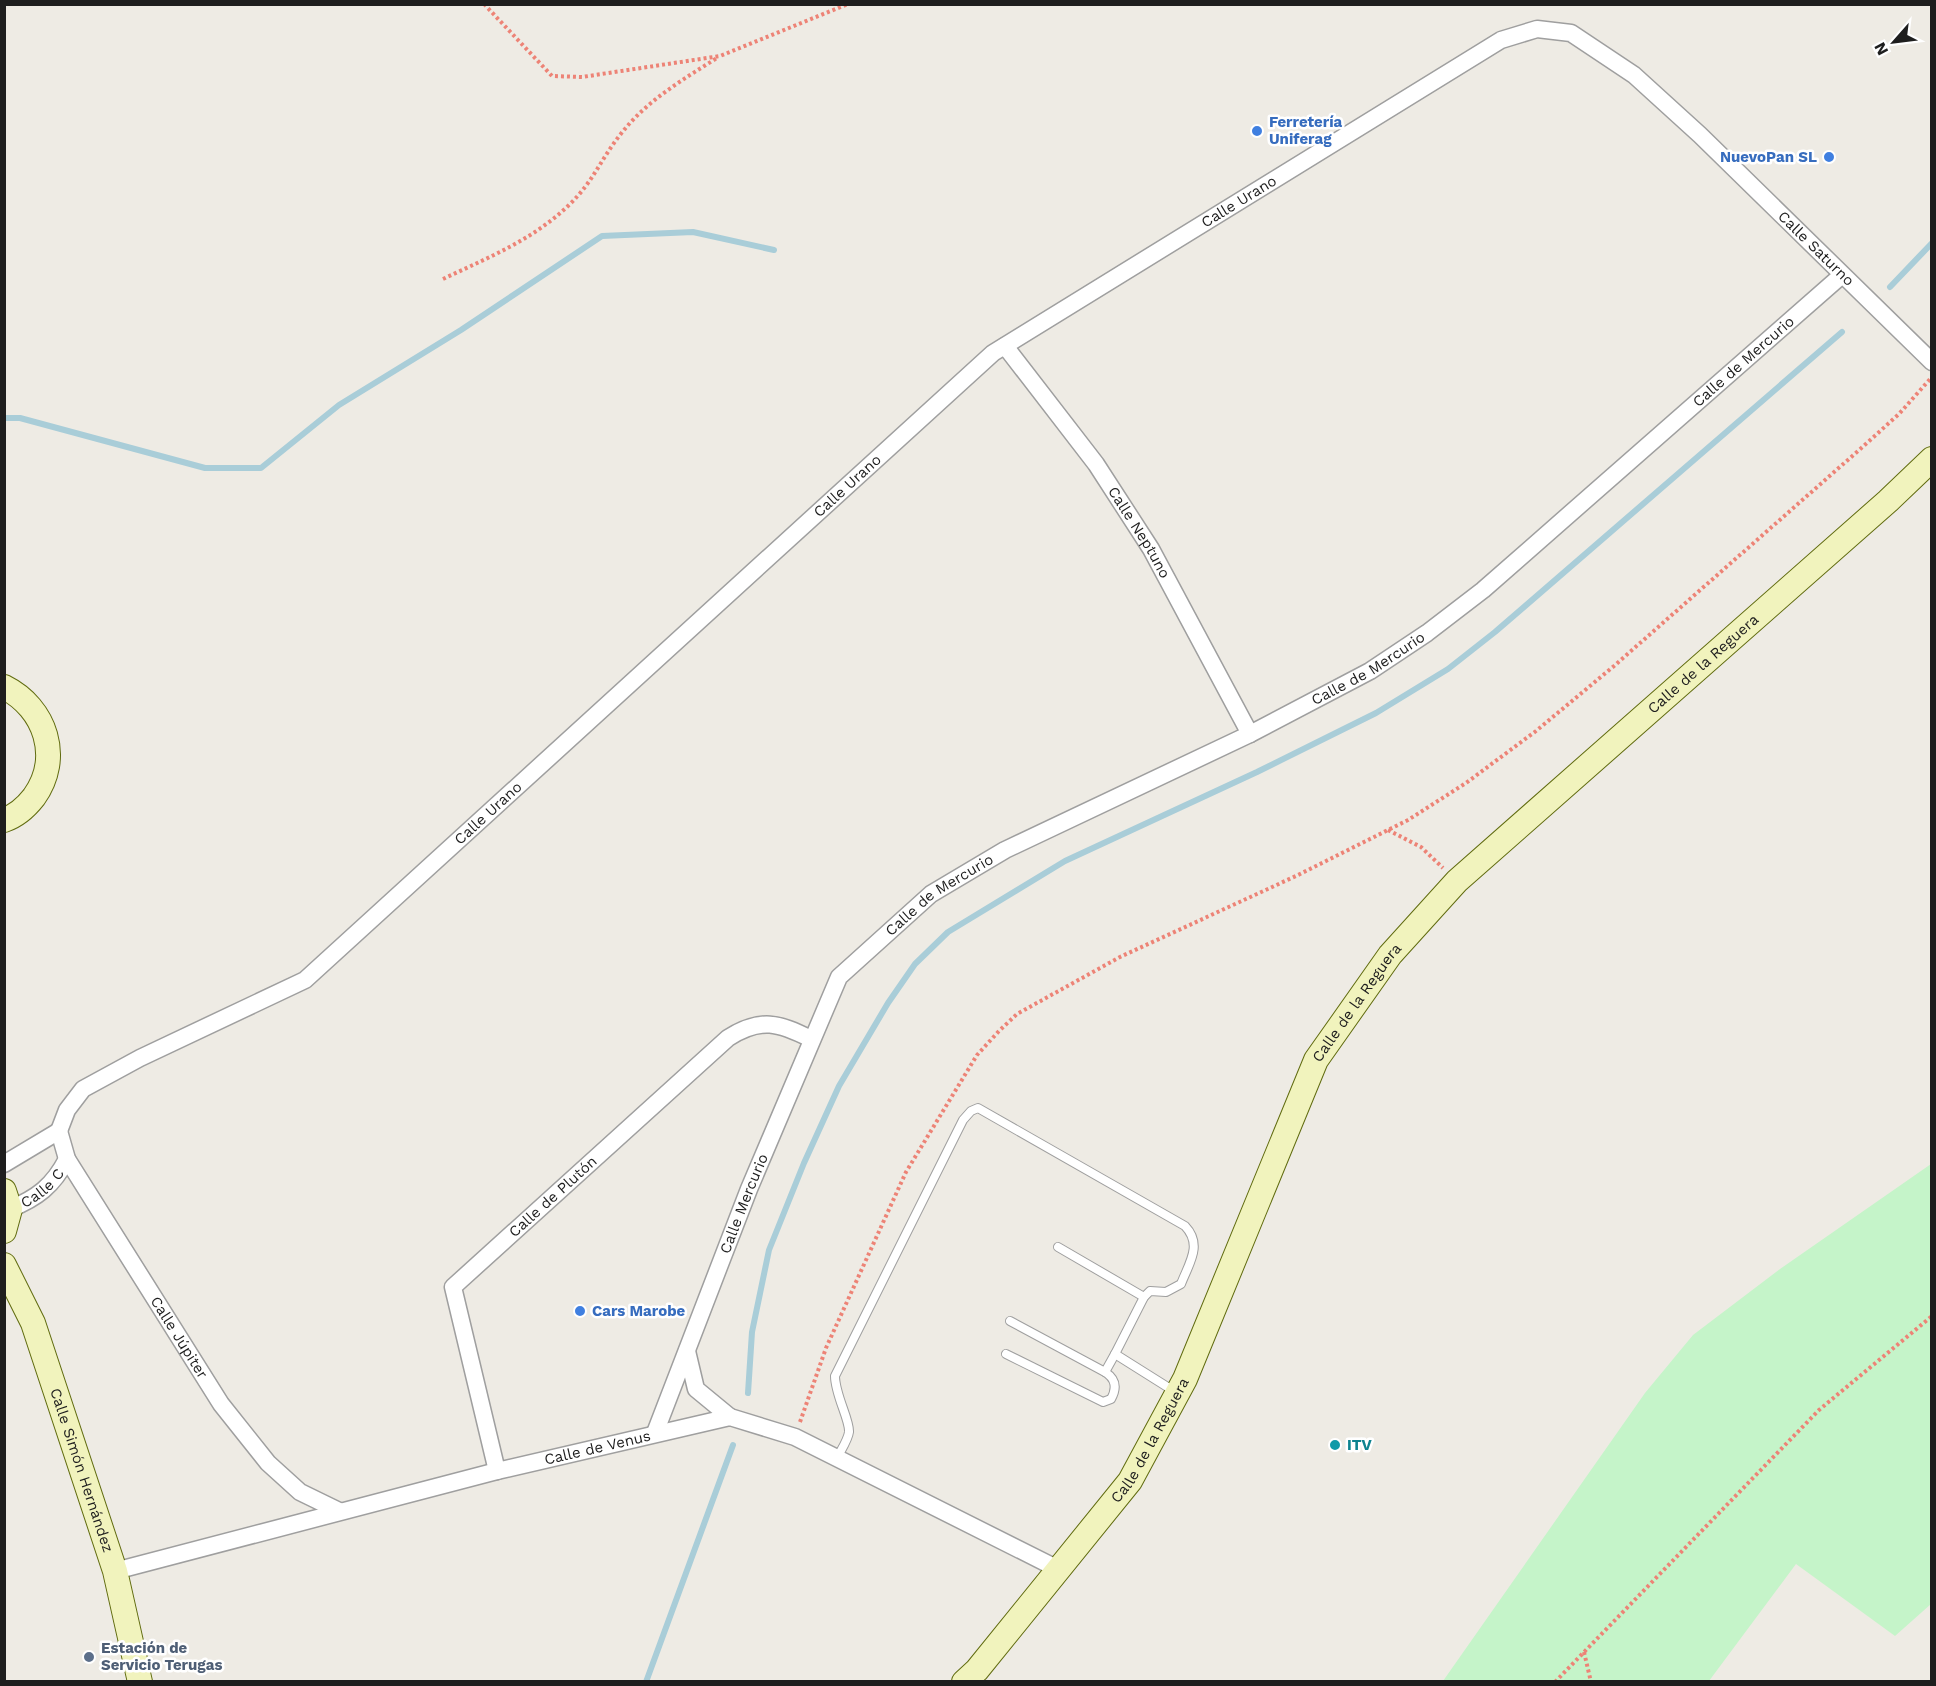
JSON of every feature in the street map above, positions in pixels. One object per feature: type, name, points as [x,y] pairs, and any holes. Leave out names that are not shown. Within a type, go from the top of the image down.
[{"type":"street","name":"Calle Urano","points":[[58,1131],[67,1110],[83,1089],[140,1058],[305,980],[984,361],[1500,40],[1538,29],[1571,33],[1634,75],[1700,135]]},
{"type":"street","name":"Calle Saturno","points":[[1700,135],[1932,363]]},
{"type":"street","name":"Calle de Mercurio","points":[[839,977],[931,894],[1005,850],[1250,734],[1370,671],[1427,633],[1483,590],[1842,275]]},
{"type":"street","name":"Calle Neptuno","points":[[1005,346],[1096,464],[1151,549],[1250,734]]},
{"type":"street","name":"Calle de la Reguera","points":[[964,1682],[977,1670],[1130,1481],[1177,1393],[1316,1060],[1390,955],[1457,880],[1888,501],[1932,459]]},
{"type":"street","points":[[4,687],[26,700],[40,718],[48,740],[49,764],[42,786],[28,805],[4,820]]},
{"type":"street","name":"Calle Mercurio","points":[[655,1433],[811,1039],[839,977]]},
{"type":"street","name":"Calle de Plutón","points":[[497,1471],[453,1287],[728,1038],[743,1029],[774,1024],[811,1039]]},
{"type":"street","name":"Calle Júpiter","points":[[58,1131],[67,1159],[221,1404],[268,1463],[300,1492],[339,1511]]},
{"type":"street","points":[[4,1164],[58,1131]]},
{"type":"street","name":"Calle C","points":[[6,1210],[46,1191],[57,1178],[67,1159]]},
{"type":"street","name":"Calle Simón Hernández","points":[[4,1265],[33,1323],[115,1571],[140,1682]]},
{"type":"street","points":[[687,1351],[696,1389],[730,1417]]},
{"type":"street","name":"Calle de Venus","points":[[115,1571],[497,1471],[730,1417],[795,1437],[1059,1569]]},
{"type":"lane","points":[[837,1458],[849,1435],[849,1427],[835,1389],[835,1376],[963,1120],[970,1111],[978,1108],[1185,1226],[1193,1235],[1195,1248],[1181,1284],[1166,1292],[1150,1292],[1144,1297],[1106,1371]]},
{"type":"lane","points":[[1058,1247],[1144,1297]]},
{"type":"lane","points":[[1006,1354],[1103,1402],[1111,1399],[1116,1390],[1114,1381],[1106,1371],[1010,1321]]},
{"type":"lane","points":[[1115,1354],[1177,1393]]},
{"type":"path","points":[[484,4],[552,76],[594,76],[720,56]]},
{"type":"path","points":[[443,279],[522,241],[569,206],[596,175],[620,135],[661,94],[720,56],[848,4]]},
{"type":"path","points":[[795,1437],[826,1348],[906,1173],[977,1054],[1017,1014],[1120,957],[1296,876],[1388,830],[1466,783],[1545,724],[1899,414],[1932,378]]},
{"type":"path","points":[[1388,830],[1420,847],[1457,880]]},
{"type":"path","points":[[1555,1682],[1819,1410],[1932,1316]]},
{"type":"path","points":[[1584,1652],[1591,1682]]},
{"type":"green space","points":[[1931,1164],[1931,1604],[1895,1636],[1796,1564],[1709,1681],[1443,1681],[1645,1393],[1693,1335],[1780,1269]]},
{"type":"waterway","points":[[4,418],[20,418],[205,468],[261,468],[339,405],[461,330],[602,236],[693,232],[774,250]]},
{"type":"waterway","points":[[1890,287],[1932,243]]},
{"type":"waterway","points":[[748,1393],[752,1332],[769,1250],[804,1163],[839,1086],[888,1003],[915,964],[948,932],[1065,861],[1257,772],[1376,713],[1448,669],[1495,632],[1842,332]]},
{"type":"waterway","points":[[646,1682],[733,1445]]},
{"type":"place","name":"Ferretería Uniferag","points":[[1257,131]]},
{"type":"place","name":"NuevoPan SL","points":[[1829,157]]},
{"type":"place","name":"Cars Marobe","points":[[580,1311]]},
{"type":"place","name":"ITV","points":[[1335,1445]]},
{"type":"place","name":"Estación de Servicio Terugas","points":[[89,1657]]}]
